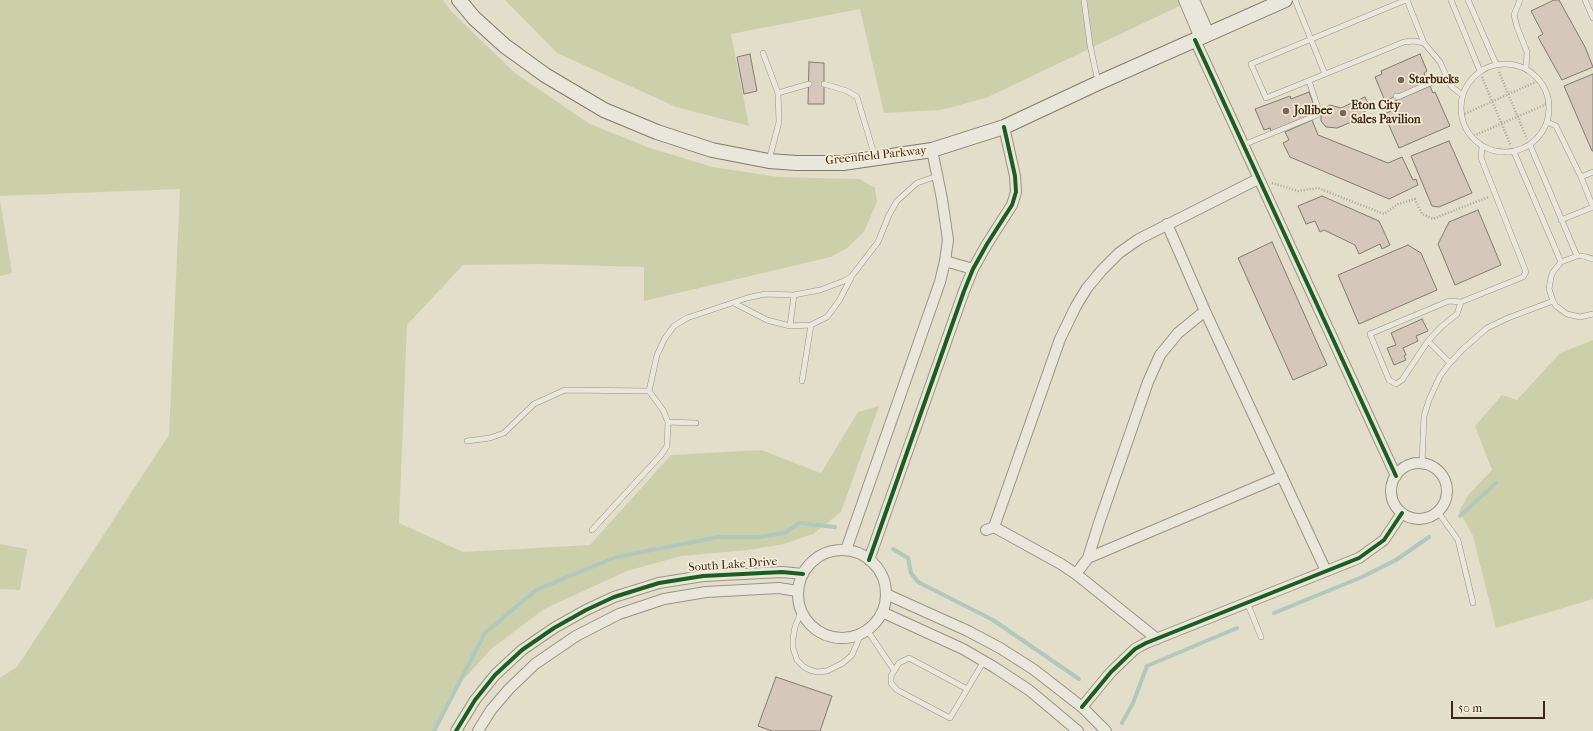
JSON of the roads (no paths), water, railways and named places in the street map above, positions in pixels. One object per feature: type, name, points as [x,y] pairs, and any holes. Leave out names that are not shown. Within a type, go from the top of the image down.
[{"type":"main road","name":"Greenfield Parkway","points":[[459,0],[474,18],[505,46],[545,76],[604,110],[657,132],[712,150],[769,161],[796,163],[843,163],[932,150],[1004,127],[1098,83],[1285,0]]},
{"type":"street","points":[[1184,0],[1201,37],[1258,179],[1396,476]]},
{"type":"street","points":[[1194,0],[1201,37]]},
{"type":"street","points":[[869,560],[964,291],[973,269],[1012,205],[1016,192],[1015,176],[1004,127]]},
{"type":"street","points":[[846,550],[946,261],[948,240],[938,176],[932,150]]},
{"type":"street","points":[[1157,639],[1076,574],[990,528],[1060,339],[1076,306],[1087,288],[1119,253],[1139,239],[1258,179]]},
{"type":"street","points":[[1167,224],[1205,311],[1326,571]]},
{"type":"street","points":[[946,261],[973,269]]},
{"type":"street","points":[[1076,574],[1088,558],[1099,522],[1148,382],[1160,355],[1169,342],[1178,333],[1205,311]]},
{"type":"street","points":[[1422,463],[1433,466],[1441,473],[1446,483],[1448,494],[1444,504],[1438,512],[1429,517],[1420,519],[1410,517],[1402,513],[1395,505],[1391,495],[1392,485],[1396,476],[1403,468],[1412,464],[1422,463]]},
{"type":"street","points":[[1088,558],[1282,476]]},
{"type":"street","points":[[1082,707],[1111,672],[1135,649],[1247,602],[1359,558],[1384,540],[1402,513]]},
{"type":"street","points":[[846,550],[869,560],[878,569],[884,581],[886,594],[882,612],[876,622],[864,632],[850,638],[826,636],[816,630],[801,612],[798,602],[797,591],[802,574],[809,564],[820,556],[832,551],[846,550]]},
{"type":"street","name":"South Lake Drive","points":[[456,731],[476,700],[495,675],[522,650],[554,628],[586,610],[614,597],[659,583],[703,576],[782,572],[802,574]]},
{"type":"street","name":"South Lake Drive","points":[[478,731],[491,710],[509,689],[535,664],[576,636],[619,614],[664,599],[706,592],[779,588],[797,591]]},
{"type":"street","points":[[886,594],[968,631],[1033,668],[1082,707],[1106,731]]},
{"type":"street","points":[[882,612],[963,649],[984,661],[1029,690],[1078,731]]},
{"type":"lane","points":[[1084,0],[1090,45],[1098,83]]},
{"type":"lane","points":[[1295,0],[1326,74]]},
{"type":"lane","points":[[1424,43],[1414,41],[1404,42],[1266,98],[1251,64],[1311,38],[1407,0],[1424,43],[1440,62],[1451,86],[1462,94]]},
{"type":"lane","points":[[1451,0],[1480,71]]},
{"type":"lane","points":[[1468,0],[1496,64]]},
{"type":"lane","points":[[1585,0],[1593,18]]},
{"type":"lane","points":[[1518,1],[1514,15],[1527,52],[1526,68]]},
{"type":"lane","points":[[763,53],[778,93],[779,122],[769,161]]},
{"type":"lane","points":[[1496,64],[1509,64],[1526,68],[1532,72],[1540,80],[1549,103],[1547,122],[1539,137],[1530,145],[1514,152],[1499,152],[1482,147],[1471,137],[1462,115],[1460,102],[1462,94],[1470,79],[1480,71],[1496,64]]},
{"type":"lane","points":[[1396,96],[1446,76]]},
{"type":"lane","points":[[1243,144],[1318,114],[1308,81]]},
{"type":"lane","points":[[778,93],[808,84]]},
{"type":"lane","points":[[824,84],[847,91],[858,97],[876,159]]},
{"type":"lane","points":[[1547,122],[1556,126],[1581,177],[1593,207],[1561,220]]},
{"type":"lane","points":[[1530,145],[1576,256]]},
{"type":"lane","points":[[1461,302],[1457,314],[1441,327],[1428,341],[1402,380],[1396,384],[1389,380],[1370,334],[1449,300],[1461,302],[1523,277],[1526,272],[1481,158],[1482,147]]},
{"type":"lane","points":[[1514,152],[1561,262]]},
{"type":"lane","points":[[1581,177],[1593,172]]},
{"type":"lane","points":[[734,303],[767,320],[790,326],[811,325],[827,317],[839,301],[851,277],[878,242],[889,215],[897,201],[917,183],[938,176]]},
{"type":"lane","points":[[1593,259],[1583,256],[1576,256],[1561,262],[1551,277],[1549,289],[1553,301],[1561,311],[1580,317],[1593,314]]},
{"type":"lane","points":[[649,392],[657,355],[665,338],[674,326],[687,318],[765,294],[794,295],[820,290],[851,277]]},
{"type":"lane","points":[[790,326],[794,295]]},
{"type":"lane","points":[[1422,463],[1424,416],[1429,400],[1450,363],[1463,349],[1487,328],[1508,318],[1553,301]]},
{"type":"lane","points":[[802,381],[811,325]]},
{"type":"lane","points":[[1428,341],[1450,363]]},
{"type":"lane","points":[[467,441],[490,438],[504,433],[534,404],[565,390],[649,392]]},
{"type":"lane","points":[[592,530],[661,455],[667,446],[668,422],[663,410],[649,392]]},
{"type":"lane","points":[[668,422],[696,423]]},
{"type":"lane","points":[[1438,512],[1458,540],[1473,603]]},
{"type":"lane","points":[[1247,602],[1261,637]]},
{"type":"lane","points":[[801,612],[794,632],[793,648],[797,660],[804,667],[817,672],[827,671],[843,663],[852,655],[864,632],[894,670]]},
{"type":"lane","points":[[967,689],[909,658],[899,663],[894,670],[891,684],[898,690],[950,718],[984,661]]},
{"type":"waterway","points":[[1460,516],[1496,483]]},
{"type":"waterway","points":[[434,731],[485,633],[536,590],[616,557],[718,537],[760,537],[785,533],[799,523],[835,527]]},
{"type":"waterway","points":[[1274,613],[1362,577],[1396,560],[1429,537]]},
{"type":"waterway","points":[[893,549],[908,558],[911,573],[918,582],[993,620],[1079,679]]},
{"type":"waterway","points":[[1122,723],[1133,703],[1147,666],[1237,628]]},
{"type":"place","name":"Starbucks","points":[[1401,80]]},
{"type":"place","name":"Jollibee","points":[[1286,111]]},
{"type":"place","name":"Eton City Sales Pavilion","points":[[1343,113]]}]
